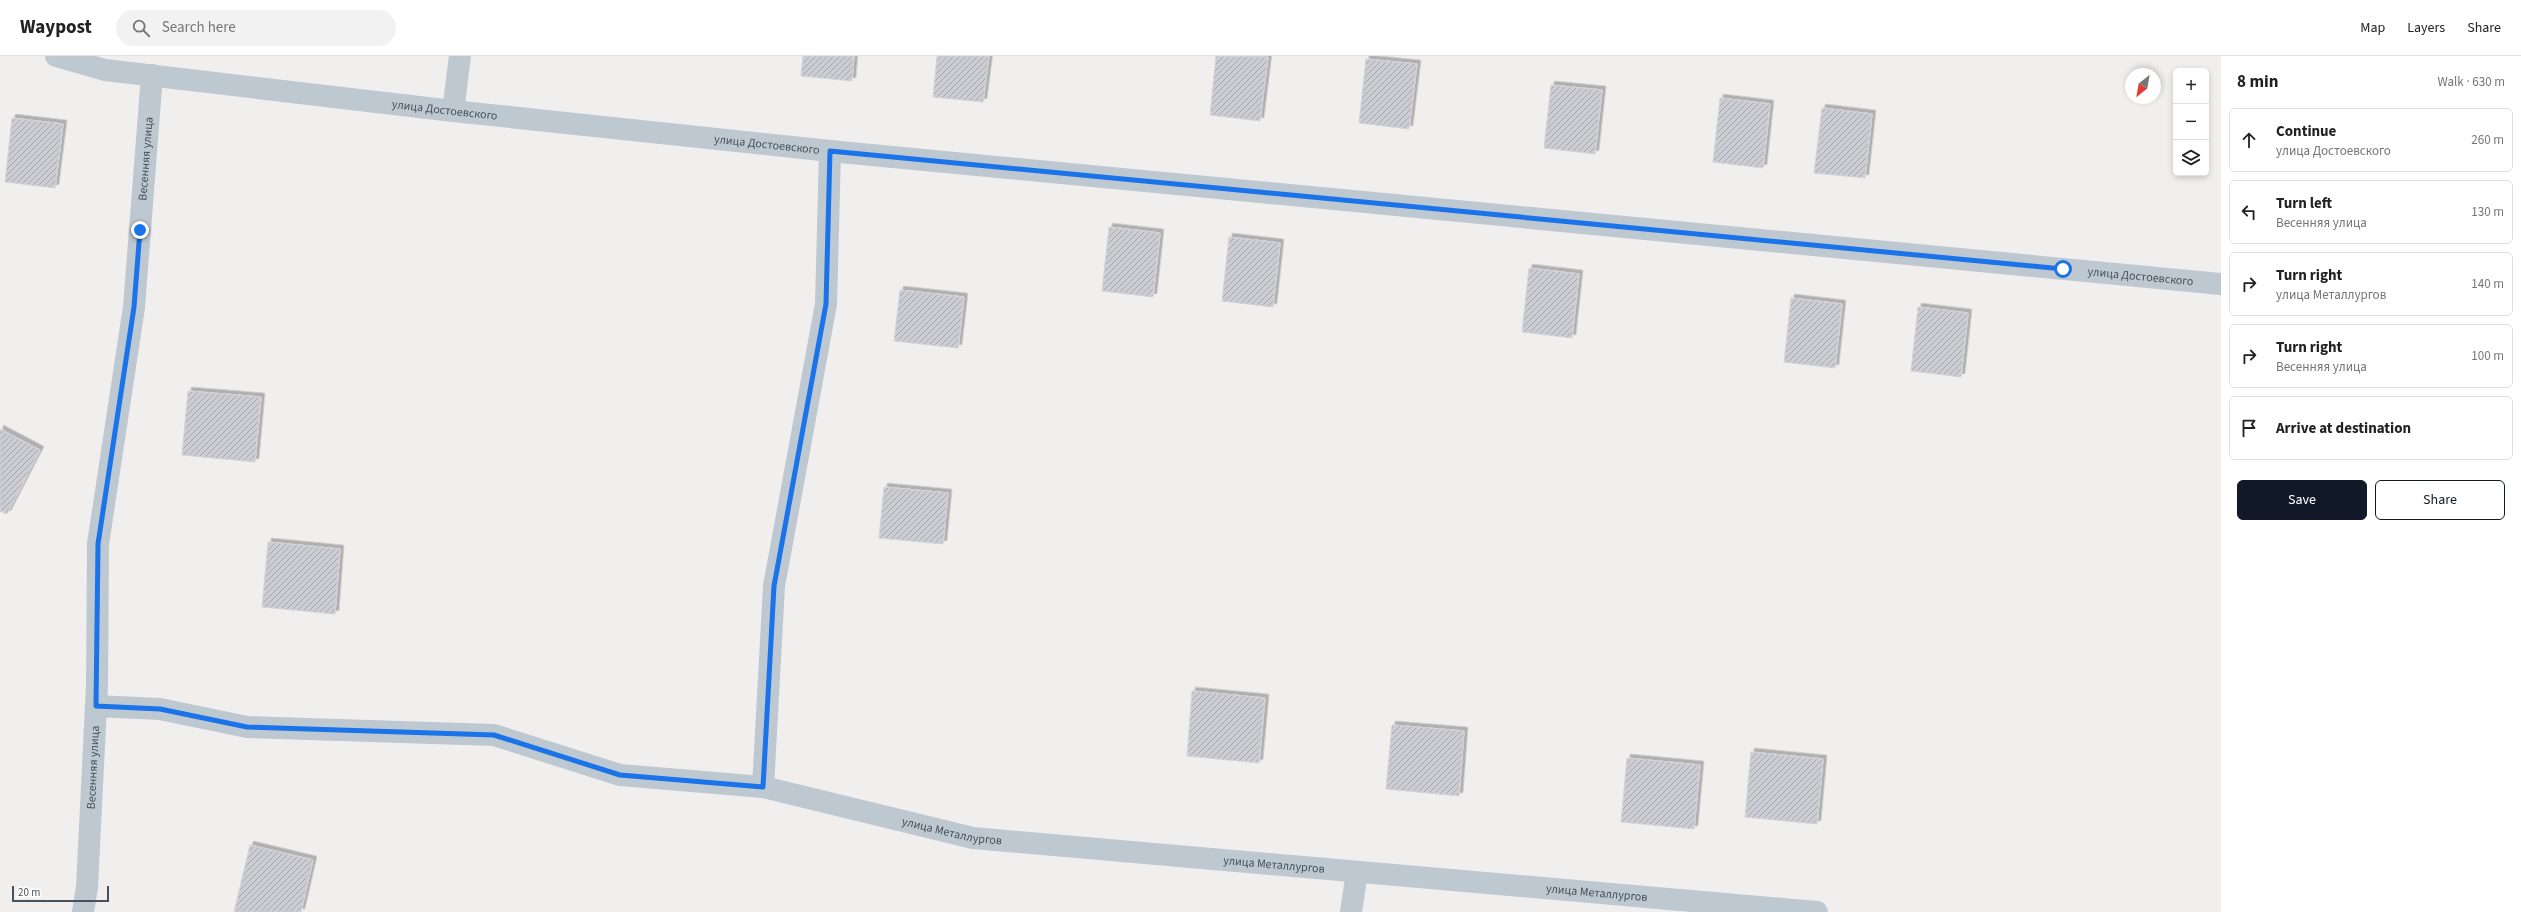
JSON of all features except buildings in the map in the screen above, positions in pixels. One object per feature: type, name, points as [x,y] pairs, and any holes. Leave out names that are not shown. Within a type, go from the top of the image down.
[{"type":"street","name":"улица Достоевского","points":[[56,56],[105,70],[453,111],[830,151],[2221,284]]},
{"type":"street","points":[[453,111],[460,56]]},
{"type":"street","name":"Весенняя улица","points":[[83,912],[87,887],[96,706],[98,544],[134,307],[152,75]]},
{"type":"street","points":[[763,787],[774,586],[826,304],[830,151]]},
{"type":"street","name":"улица Металлургов","points":[[96,706],[160,709],[247,727],[494,735],[620,775],[763,787],[973,838],[1817,912]]},
{"type":"street","points":[[1351,912],[1357,872]]},
{"type":"route","points":[[140,230],[134,307],[98,544],[96,706],[160,709],[247,727],[494,735],[620,775],[763,787],[774,586],[826,304],[830,151],[2063,269]]}]
